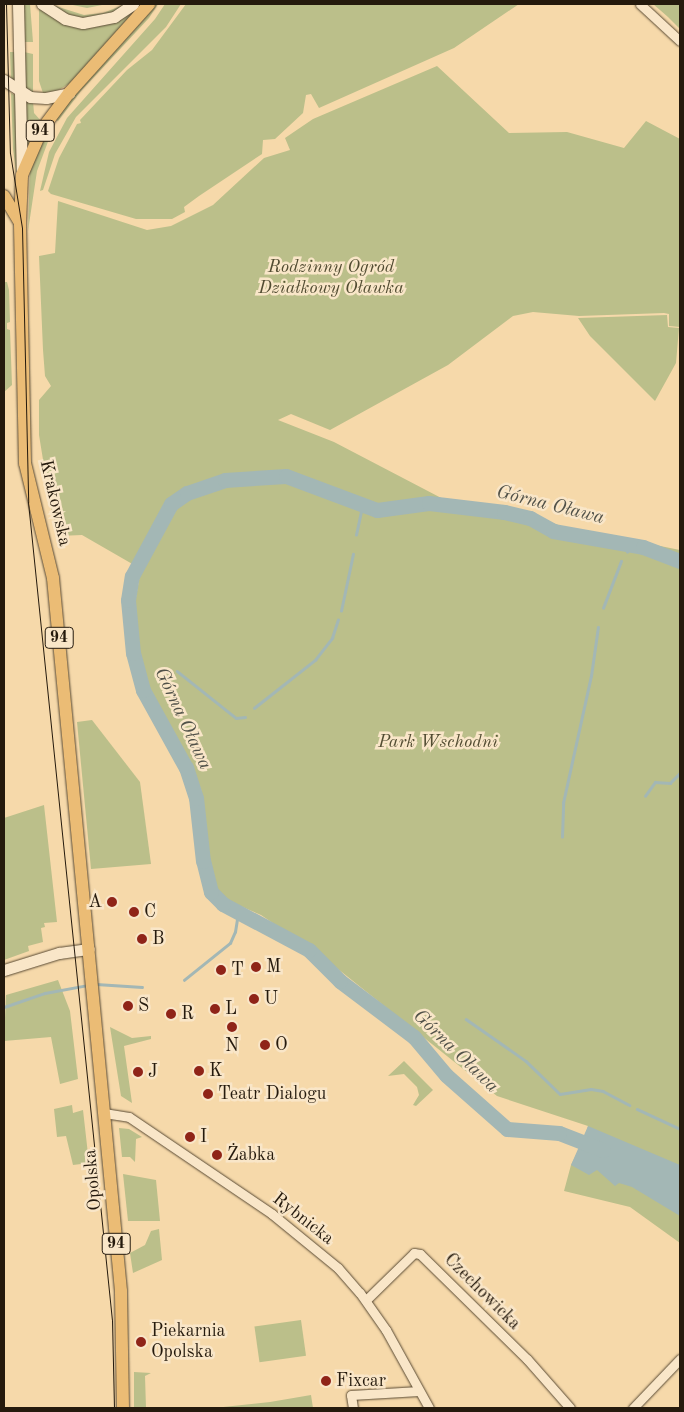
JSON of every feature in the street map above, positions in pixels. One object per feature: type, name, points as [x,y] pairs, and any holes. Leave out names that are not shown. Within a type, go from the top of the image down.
[{"type":"main road","name":"Krakowska","points":[[18,4],[22,175],[20,223],[26,463],[53,578],[89,948]]},
{"type":"main road","points":[[42,4],[65,19],[83,23],[114,17],[133,4]]},
{"type":"main road","name":"94","points":[[22,175],[42,128],[69,93],[149,4]]},
{"type":"main road","points":[[4,80],[20,93],[46,98],[69,93]]},
{"type":"main road","name":"94","points":[[4,196],[20,223]]},
{"type":"main road","points":[[4,970],[57,954],[89,948]]},
{"type":"main road","name":"Opolska","points":[[89,948],[121,1302],[123,1408]]},
{"type":"street","points":[[640,4],[680,41]]},
{"type":"street","name":"Rybnicka","points":[[104,1113],[129,1117],[263,1208],[338,1268],[366,1300],[429,1408]]},
{"type":"street","name":"Czechowicka","points":[[366,1300],[414,1253],[420,1254],[526,1359],[570,1408]]},
{"type":"street","points":[[633,1408],[680,1359]]},
{"type":"street","points":[[353,1408],[351,1395],[419,1390]]},
{"type":"green space","points":[[23,4],[30,4],[33,42],[24,42]]},
{"type":"green space","points":[[49,4],[84,15],[103,13],[126,4],[110,14],[86,19],[67,15]]},
{"type":"green space","points":[[68,4],[107,4],[87,8]]},
{"type":"green space","points":[[139,4],[143,4],[72,82],[57,91],[43,93],[39,81],[39,7],[61,23],[91,28],[116,22]]},
{"type":"green space","points":[[155,4],[158,4],[149,18],[81,91],[58,121],[53,118]]},
{"type":"green space","points":[[165,4],[181,4],[166,27],[76,117],[55,154],[43,190],[40,191],[49,152],[67,118],[155,19]]},
{"type":"green space","points":[[186,4],[519,4],[454,48],[319,108],[311,94],[306,95],[303,113],[275,139],[263,140],[262,154],[199,196],[184,207],[185,212],[172,219],[136,219],[51,194],[48,191],[59,158],[77,124],[81,123],[80,120],[127,70],[152,50]]},
{"type":"green space","points":[[653,4],[680,4],[680,29],[668,17]]},
{"type":"green space","points":[[10,52],[15,52],[15,83],[11,80]]},
{"type":"green space","points":[[24,52],[33,54],[33,93],[25,88]]},
{"type":"green space","name":"Park Wschodni","points":[[437,66],[509,133],[567,132],[624,148],[646,121],[680,139],[680,327],[669,326],[669,314],[664,313],[579,316],[533,312],[513,316],[448,365],[330,430],[291,414],[278,420],[334,442],[447,501],[507,506],[561,526],[680,550],[680,1178],[586,1133],[588,1126],[497,1096],[323,957],[261,915],[224,899],[212,882],[201,789],[145,678],[133,614],[141,569],[82,535],[59,536],[51,509],[39,435],[39,400],[51,386],[45,376],[39,256],[55,253],[58,201],[147,230],[171,226],[213,205],[264,158],[290,150],[285,138],[313,119]]},
{"type":"green space","points":[[11,93],[16,96],[17,179],[13,149]]},
{"type":"green space","points":[[26,100],[33,101],[34,113],[42,122],[27,150]]},
{"type":"green space","points":[[48,126],[52,131],[37,171],[28,231],[30,169]]},
{"type":"green space","points":[[4,282],[7,282],[9,290],[10,322],[7,323],[7,329],[10,330],[12,385],[4,392]]},
{"type":"green space","points":[[667,315],[668,327],[679,328],[676,363],[655,401],[590,336],[578,318]]},
{"type":"green space","points":[[92,720],[140,782],[151,864],[91,869],[77,722]]},
{"type":"green space","points":[[44,805],[57,922],[44,923],[45,927],[41,928],[43,942],[28,946],[29,951],[4,960],[4,818]]},
{"type":"green space","points":[[58,980],[70,1011],[78,1079],[60,1084],[51,1037],[4,1041],[6,995]]},
{"type":"green space","points":[[110,1027],[132,1038],[151,1036],[151,1039],[124,1046],[132,1103],[121,1096]]},
{"type":"green space","points":[[404,1061],[433,1090],[416,1106],[413,1105],[419,1095],[417,1087],[404,1074],[388,1076]]},
{"type":"green space","points":[[72,1105],[73,1113],[83,1110],[89,1163],[73,1165],[66,1136],[57,1137],[54,1109]]},
{"type":"green space","points":[[119,1128],[129,1129],[142,1137],[136,1139],[135,1162],[130,1157],[122,1157]]},
{"type":"green space","points":[[581,1145],[680,1188],[680,1243],[630,1207],[564,1191],[571,1165]]},
{"type":"green space","points":[[123,1174],[156,1180],[160,1221],[128,1221]]},
{"type":"green space","points":[[159,1229],[162,1260],[133,1273],[130,1253],[145,1245],[151,1231]]},
{"type":"green space","points":[[301,1320],[306,1356],[259,1362],[254,1327]]},
{"type":"green space","points":[[134,1372],[151,1373],[145,1376],[146,1408],[134,1408]]},
{"type":"green space","points":[[311,1395],[313,1408],[214,1408],[270,1402]]},
{"type":"shaded area","points":[[588,1126],[680,1165],[680,1216],[632,1187],[619,1183],[615,1186],[597,1170],[589,1175],[571,1165]]},
{"type":"waterway","name":"Górna Oława","points":[[603,1150],[559,1133],[507,1129],[446,1075],[414,1037],[340,981],[309,950],[223,904],[211,892],[203,861],[196,798],[186,768],[143,690],[133,653],[128,600],[132,576],[171,504],[187,493],[225,480],[286,476],[377,510],[429,503],[504,512],[530,518],[553,531],[643,547],[680,561]]},
{"type":"waterway","points":[[356,535],[362,507]]},
{"type":"waterway","name":"Górna Oława","points":[[627,552],[631,545]]},
{"type":"waterway","points":[[341,611],[353,554]]},
{"type":"waterway","points":[[603,608],[621,561]]},
{"type":"waterway","points":[[254,708],[315,660],[332,638],[338,620]]},
{"type":"waterway","points":[[562,837],[563,803],[591,676],[598,627]]},
{"type":"waterway","points":[[177,671],[236,718],[245,717]]},
{"type":"waterway","points":[[645,796],[655,782],[670,783],[680,773]]},
{"type":"waterway","points":[[184,980],[230,943],[235,932],[238,912]]},
{"type":"waterway","points":[[96,984],[142,987]]},
{"type":"waterway","points":[[4,1007],[45,993],[88,985]]},
{"type":"waterway","points":[[466,1019],[526,1061],[560,1094],[591,1089],[603,1091],[629,1105]]},
{"type":"waterway","points":[[637,1109],[680,1129]]},
{"type":"tram line","points":[[6,4],[10,153],[22,228],[28,502],[112,1320],[114,1408]]},
{"type":"place","name":"A","points":[[112,902]]},
{"type":"place","name":"C","points":[[134,912]]},
{"type":"place","name":"B","points":[[142,939]]},
{"type":"place","name":"M","points":[[256,967]]},
{"type":"place","name":"T","points":[[221,970]]},
{"type":"place","name":"U","points":[[254,999]]},
{"type":"place","name":"S","points":[[128,1006]]},
{"type":"place","name":"L","points":[[215,1009]]},
{"type":"place","name":"R","points":[[171,1014]]},
{"type":"place","name":"N","points":[[232,1027]]},
{"type":"place","name":"O","points":[[265,1045]]},
{"type":"place","name":"K","points":[[199,1071]]},
{"type":"place","name":"J","points":[[138,1072]]},
{"type":"place","name":"Teatr Dialogu","points":[[208,1094]]},
{"type":"place","name":"I","points":[[190,1137]]},
{"type":"place","name":"Żabka","points":[[217,1155]]},
{"type":"place","name":"Piekarnia Opolska","points":[[141,1342]]},
{"type":"place","name":"Fixcar","points":[[326,1381]]},
{"type":"park label","name":"Rodzinny Ogród Działkowy Oławka","points":[[331,278]]}]
